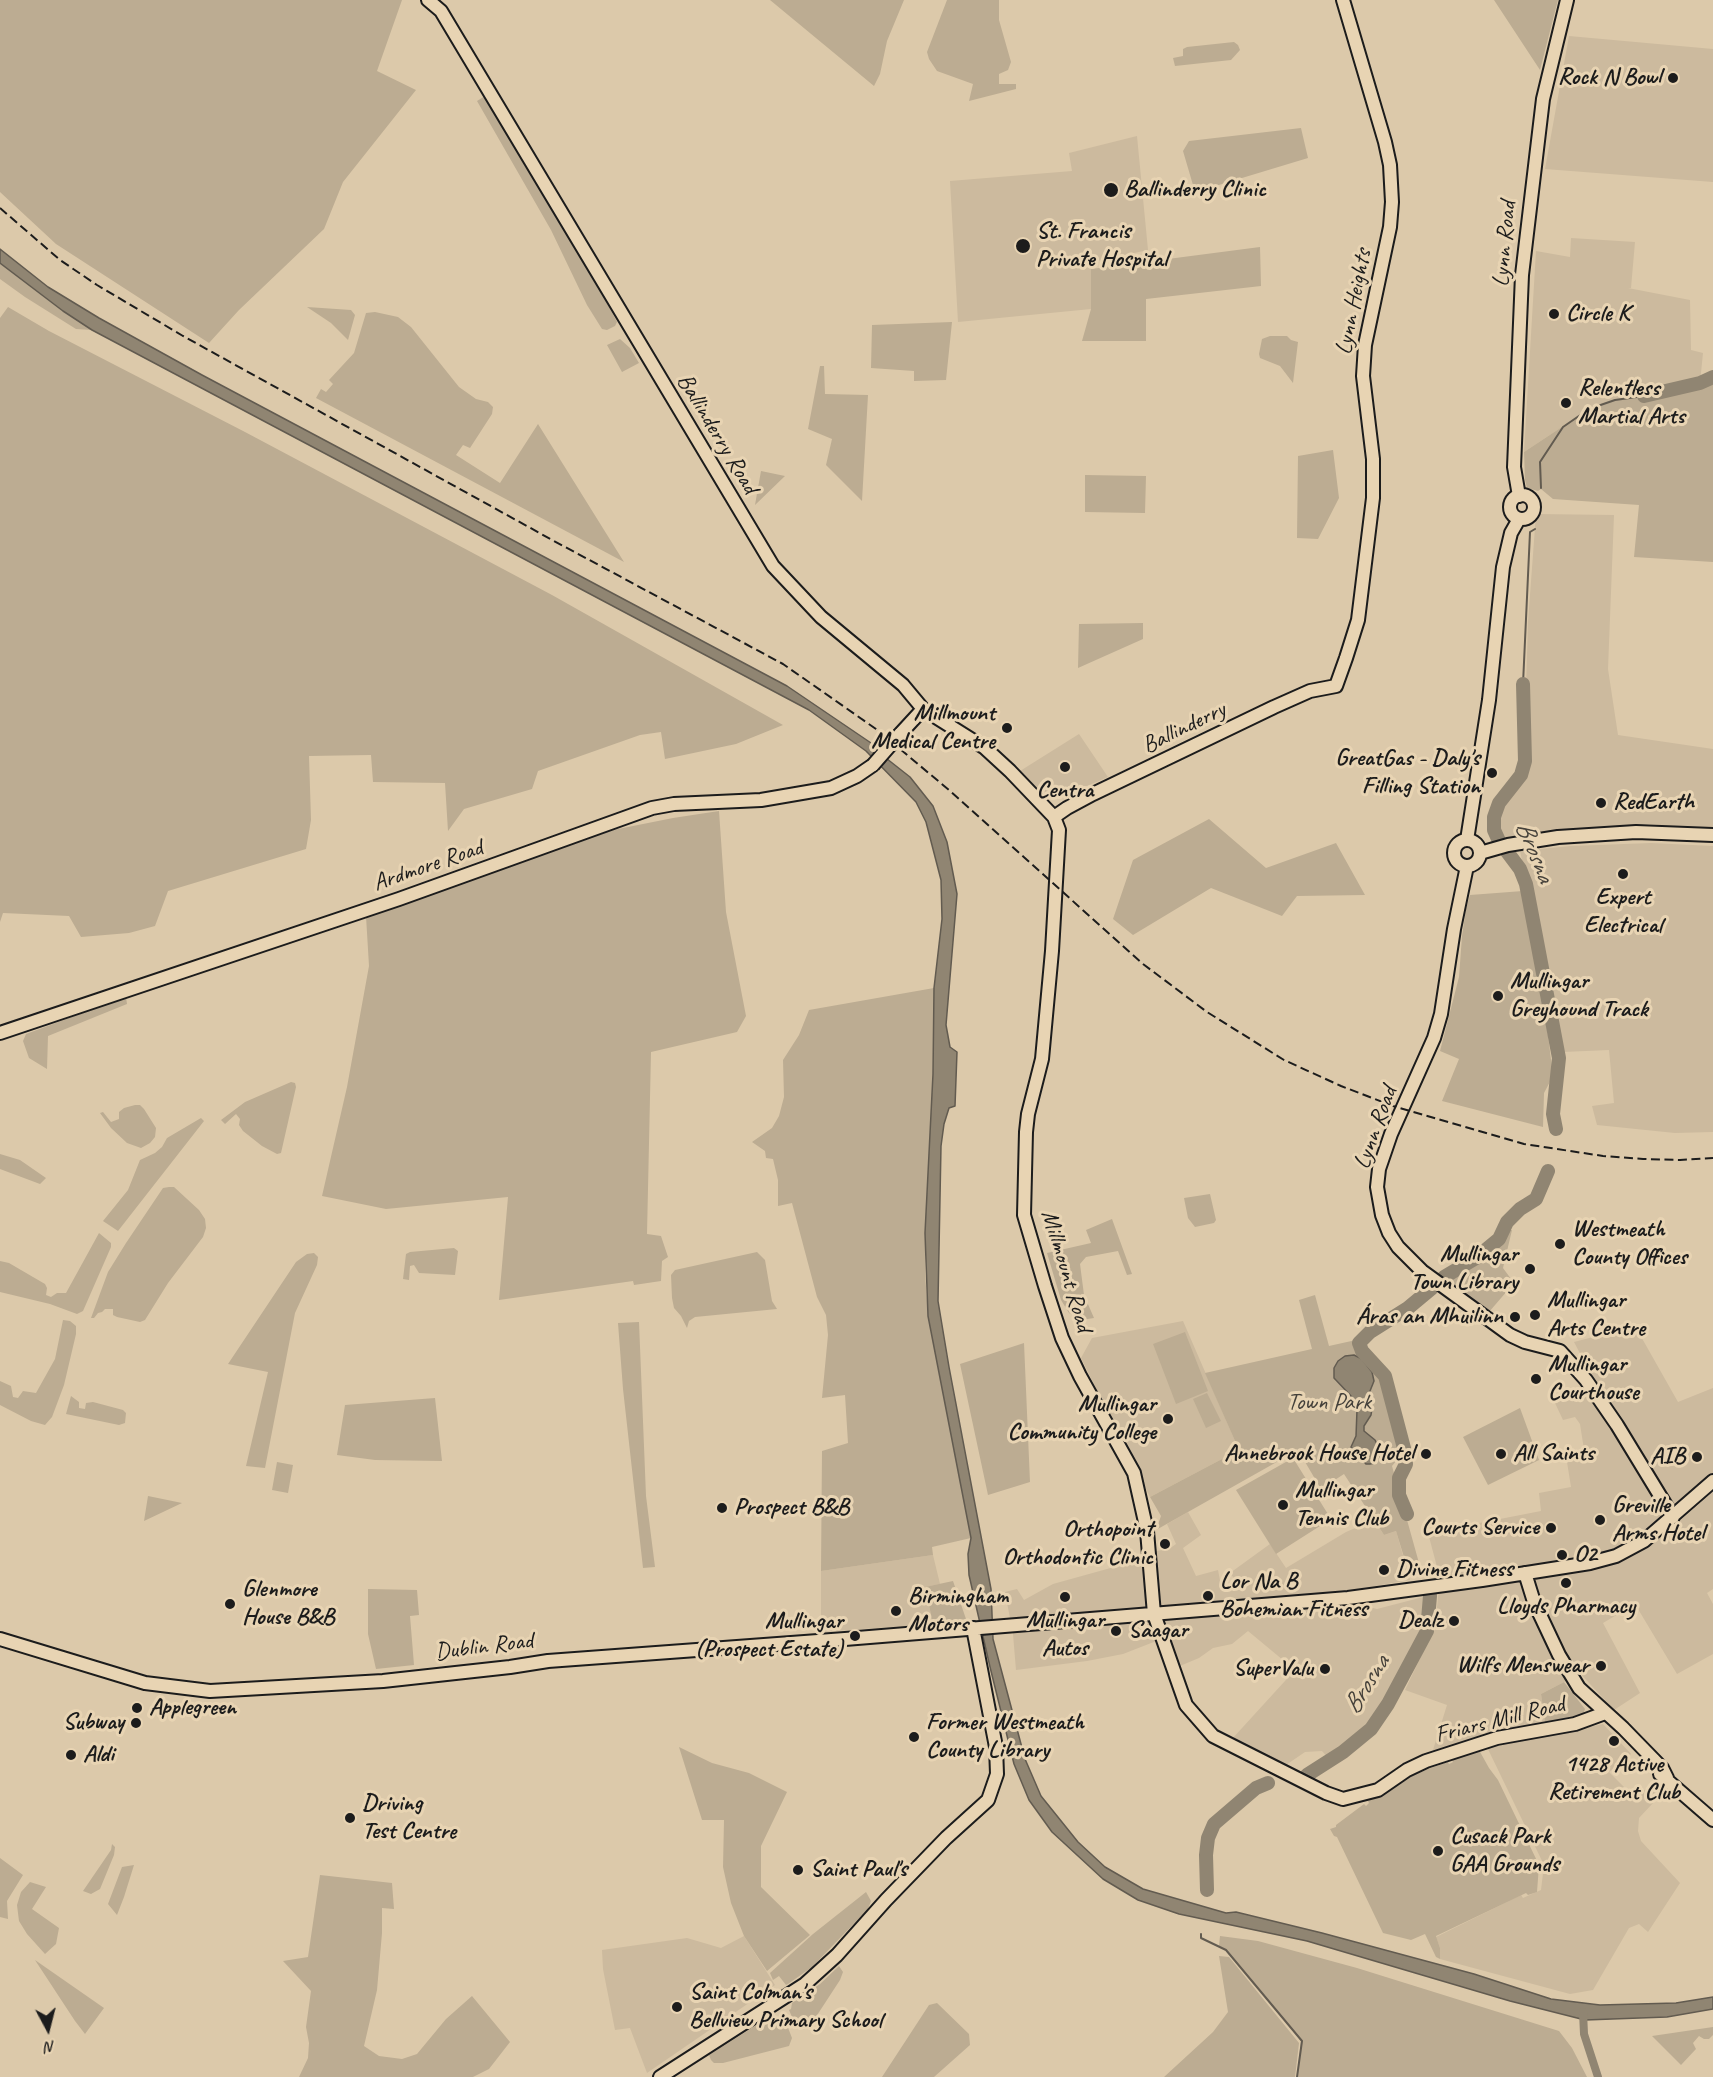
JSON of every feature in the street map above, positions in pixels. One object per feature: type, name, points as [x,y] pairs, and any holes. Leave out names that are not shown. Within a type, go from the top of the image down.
[{"type":"street","name":"Ballinderry Road","points":[[428,0],[441,11],[773,566],[821,617],[903,685],[923,709],[985,748],[1054,818]]},
{"type":"street","name":"Lynn Heights","points":[[1336,686],[1358,620],[1371,523],[1374,469],[1365,400],[1363,361],[1367,327],[1390,227],[1392,202],[1390,165],[1385,142],[1343,0]]},
{"type":"street","name":"Lynn Road","points":[[1519,496],[1514,467],[1522,275],[1543,99],[1567,0]]},
{"type":"street","name":"Lynn Road","points":[[1519,496],[1530,498],[1534,507],[1530,516],[1525,519],[1518,519],[1512,514],[1510,508],[1514,499],[1519,496]]},
{"type":"street","name":"Lynn Road","points":[[1467,840],[1489,700],[1503,567],[1511,533],[1518,519]]},
{"type":"street","name":"Ballinderry","points":[[1054,818],[1093,794],[1274,707],[1310,691],[1336,686]]},
{"type":"street","name":"Ardmore Road","points":[[0,1033],[410,895],[652,808],[674,804],[761,800],[831,788],[857,776],[873,765],[923,709]]},
{"type":"street","name":"Millmount Road","points":[[1054,818],[1059,830],[1052,951],[1042,1059],[1027,1123],[1024,1215],[1062,1338],[1080,1376],[1134,1473],[1147,1531],[1154,1614],[1186,1705],[1213,1736]]},
{"type":"street","points":[[1480,853],[1502,846],[1558,837],[1636,832],[1713,836]]},
{"type":"street","points":[[1467,840],[1478,846],[1480,853],[1475,864],[1467,866],[1459,862],[1455,855],[1456,847],[1467,840]]},
{"type":"street","name":"Lynn Road","points":[[1467,866],[1454,928],[1441,1014],[1434,1038],[1391,1134],[1378,1169],[1378,1202],[1389,1233],[1398,1247],[1422,1271],[1510,1335],[1525,1342],[1560,1351],[1586,1380],[1617,1425],[1673,1517]]},
{"type":"street","name":"Dublin Road","points":[[0,1639],[145,1683],[210,1691],[383,1680],[548,1661],[1386,1594],[1590,1563],[1616,1556],[1644,1541],[1713,1481]]},
{"type":"street","points":[[1525,1573],[1534,1602],[1559,1655],[1579,1688],[1608,1716],[1617,1731],[1713,1820]]},
{"type":"street","points":[[660,2077],[805,1984],[837,1955],[946,1838],[988,1800],[996,1774],[996,1747],[976,1628]]},
{"type":"street","name":"Friars Mill Road","points":[[1213,1736],[1326,1794],[1343,1799],[1378,1790],[1407,1770],[1426,1761],[1497,1738],[1608,1716]]},
{"type":"shaded area","points":[[1569,36],[1713,49],[1713,182],[1545,169]]},
{"type":"shaded area","name":"St. Francis Private Hospital","points":[[1137,136],[1148,250],[1093,262],[1091,309],[958,322],[950,181],[1072,171],[1069,153]]},
{"type":"shaded area","points":[[1571,238],[1635,242],[1631,288],[1628,288],[1690,300],[1691,350],[1703,353],[1700,383],[1615,400],[1589,409],[1524,452],[1536,251],[1570,257]]},
{"type":"shaded area","points":[[0,249],[48,287],[99,318],[787,686],[874,745],[877,751],[910,777],[933,806],[947,842],[957,894],[946,1025],[950,1047],[957,1052],[955,1106],[949,1108],[941,1146],[938,1301],[991,1589],[993,1639],[1025,1759],[1041,1796],[1078,1842],[1105,1867],[1143,1889],[1226,1913],[1236,1912],[1322,1933],[1474,1974],[1551,1999],[1600,2005],[1676,2003],[1713,1997],[1713,2009],[1667,2017],[1585,2020],[1510,2001],[1307,1941],[1179,1914],[1138,1900],[1103,1879],[1052,1832],[1029,1800],[1014,1764],[990,1667],[969,1575],[968,1554],[971,1538],[928,1316],[925,1233],[933,1074],[934,988],[942,919],[941,880],[926,822],[916,802],[866,751],[809,710],[92,330],[0,263]]},
{"type":"shaded area","points":[[1536,514],[1614,515],[1608,669],[1618,735],[1713,749],[1713,829],[1649,824],[1570,829],[1501,839],[1495,829],[1497,808],[1527,762],[1525,719],[1528,622]]},
{"type":"shaded area","points":[[1079,734],[1108,777],[1054,800],[1020,771]]},
{"type":"shaded area","points":[[1651,843],[1713,846],[1713,1132],[1675,1133],[1597,1125],[1592,1106],[1614,1103],[1609,1050],[1563,1052],[1520,851],[1571,846]]},
{"type":"shaded area","name":"Mullingar Community College","points":[[1183,1321],[1239,1450],[1150,1497],[1081,1358],[1092,1338]]},
{"type":"shaded area","points":[[1635,1326],[1678,1402],[1713,1388],[1713,1476],[1678,1509],[1647,1467],[1595,1382],[1574,1342]]},
{"type":"shaded area","points":[[1354,1355],[1362,1359],[1372,1372],[1374,1381],[1368,1396],[1372,1409],[1371,1415],[1364,1426],[1364,1431],[1375,1440],[1380,1450],[1375,1463],[1370,1464],[1366,1464],[1351,1447],[1356,1436],[1357,1410],[1351,1396],[1334,1378],[1334,1368],[1338,1361],[1345,1356]]},
{"type":"shaded area","points":[[1587,1389],[1674,1526],[1713,1492],[1713,1589],[1707,1593],[1713,1604],[1713,1654],[1677,1674],[1635,1604],[1603,1623],[1640,1693],[1614,1710],[1578,1671],[1564,1682],[1541,1694],[1545,1722],[1433,1750],[1447,1705],[1405,1690],[1435,1627],[1440,1578],[1428,1533],[1541,1511],[1539,1493],[1571,1487],[1567,1462],[1585,1456],[1580,1424],[1575,1417],[1563,1420],[1555,1403]]},
{"type":"shaded area","points":[[1188,1512],[1201,1535],[1183,1548],[1196,1576],[1218,1570],[1222,1591],[1242,1589],[1230,1573],[1270,1544],[1286,1568],[1346,1532],[1374,1520],[1384,1535],[1396,1531],[1410,1580],[1346,1591],[1349,1602],[1377,1609],[1427,1596],[1421,1633],[1397,1684],[1379,1712],[1361,1734],[1329,1759],[1322,1751],[1305,1752],[1286,1765],[1232,1739],[1295,1670],[1248,1631],[1232,1644],[1213,1648],[1199,1658],[1175,1668],[1164,1638],[1123,1654],[1016,1670],[1013,1634],[1005,1592],[1017,1589],[1024,1600],[1053,1584],[1156,1557],[1156,1551],[1169,1549],[1176,1544],[1167,1524]]},
{"type":"shaded area","points":[[933,1555],[940,1584],[925,1587],[933,1624],[821,1632],[821,1571]]},
{"type":"shaded area","points":[[1603,1724],[1631,1754],[1609,1772],[1635,1798],[1659,1778],[1667,1788],[1639,1818],[1638,1831],[1641,1841],[1680,1883],[1648,1932],[1639,1924],[1629,1928],[1593,1990],[1570,1994],[1440,1959],[1440,1948],[1436,1937],[1521,1895],[1523,1898],[1541,1890],[1544,1865],[1486,1745],[1549,1736]]},
{"type":"shaded area","name":"Saint Colman's Bellview Primary School","points":[[744,1936],[775,1985],[647,2073],[630,2028],[615,2030],[603,1969],[602,1950],[687,1938],[721,1948]]},
{"type":"green space","points":[[0,0],[402,0],[377,71],[416,90],[343,182],[324,229],[239,310],[209,343],[56,244],[0,192]]},
{"type":"green space","points":[[770,0],[904,0],[887,41],[880,74],[874,86]]},
{"type":"green space","points":[[947,0],[999,0],[999,20],[1011,62],[1008,70],[999,74],[999,84],[1016,84],[1016,89],[969,101],[973,84],[937,71],[927,52]]},
{"type":"green space","points":[[1494,0],[1558,0],[1540,70]]},
{"type":"green space","points":[[1234,42],[1240,50],[1231,60],[1175,66],[1173,58],[1183,56],[1183,49],[1187,47]]},
{"type":"green space","points":[[485,96],[598,286],[617,322],[615,326],[607,330],[602,329],[587,305],[551,230],[477,101]]},
{"type":"green space","points":[[1301,128],[1308,158],[1199,191],[1193,185],[1183,151],[1189,141]]},
{"type":"green space","points":[[1260,247],[1261,286],[1146,299],[1146,341],[1082,341],[1091,309],[1091,269]]},
{"type":"green space","points":[[0,263],[92,330],[76,329],[0,279]]},
{"type":"green space","points":[[8,307],[49,331],[552,595],[783,725],[736,744],[665,759],[661,732],[640,735],[538,771],[532,789],[464,809],[448,831],[445,783],[373,782],[371,755],[309,756],[311,820],[306,849],[168,891],[155,926],[129,933],[81,937],[69,916],[3,913],[0,922],[0,318]]},
{"type":"green space","points":[[307,307],[351,310],[355,315],[348,340],[331,323]]},
{"type":"green space","points":[[375,312],[398,317],[411,327],[459,387],[493,407],[492,414],[470,448],[463,445],[456,455],[500,483],[538,424],[624,562],[316,398],[321,389],[326,392],[333,384],[329,380],[354,353],[366,313]]},
{"type":"green space","points":[[952,322],[946,380],[914,381],[914,371],[871,368],[872,325]]},
{"type":"green space","points":[[1270,336],[1287,336],[1298,342],[1293,383],[1280,366],[1260,358],[1262,339]]},
{"type":"green space","points":[[620,339],[630,348],[639,363],[622,372],[607,345]]},
{"type":"green space","points":[[820,366],[824,366],[825,394],[868,395],[862,501],[826,465],[832,439],[808,429]]},
{"type":"green space","points":[[1713,377],[1713,562],[1634,557],[1639,505],[1553,499],[1541,489],[1538,491],[1527,488],[1524,452],[1589,409],[1615,400],[1700,383]]},
{"type":"green space","points":[[1333,450],[1339,498],[1318,539],[1297,538],[1298,456]]},
{"type":"green space","points":[[761,471],[785,476],[755,505]]},
{"type":"green space","points":[[1085,475],[1146,476],[1145,513],[1085,512]]},
{"type":"green space","points":[[1143,623],[1143,639],[1078,668],[1079,624]]},
{"type":"green space","points":[[719,811],[726,912],[746,1016],[737,1032],[651,1052],[647,1234],[661,1236],[668,1257],[662,1261],[661,1281],[634,1285],[633,1281],[499,1300],[508,1197],[386,1209],[322,1196],[347,1087],[369,966],[366,916],[598,833]]},
{"type":"green space","points":[[1209,819],[1266,868],[1336,843],[1365,895],[1297,896],[1282,916],[1211,888],[1133,935],[1113,919],[1133,860]]},
{"type":"green space","name":"Mullingar Greyhound Track","points":[[1523,891],[1553,1076],[1544,1093],[1543,1127],[1442,1101],[1459,1059],[1440,1051],[1459,977],[1462,936],[1470,895]]},
{"type":"green space","points":[[934,988],[925,1273],[928,1316],[971,1538],[932,1547],[933,1555],[821,1571],[822,1451],[848,1443],[845,1395],[822,1398],[828,1335],[826,1315],[817,1297],[792,1203],[778,1206],[778,1180],[773,1159],[766,1158],[765,1151],[752,1142],[772,1128],[779,1116],[784,1097],[783,1060],[799,1035],[809,1010]]},
{"type":"green space","points":[[126,997],[127,1004],[48,1036],[47,1069],[29,1058],[23,1041],[26,1034]]},
{"type":"green space","points":[[291,1082],[295,1083],[296,1087],[281,1153],[277,1154],[262,1146],[243,1131],[236,1114],[225,1124],[221,1120],[245,1102]]},
{"type":"green space","points":[[140,1105],[144,1109],[156,1128],[155,1137],[141,1148],[127,1143],[111,1128],[100,1113],[103,1112],[111,1122],[119,1119],[119,1112],[124,1108]]},
{"type":"green space","points":[[201,1118],[204,1121],[118,1231],[103,1221],[128,1190],[140,1160],[155,1153],[167,1138]]},
{"type":"green space","points":[[0,1154],[20,1160],[46,1178],[40,1184],[0,1169]]},
{"type":"green space","points":[[174,1187],[199,1210],[205,1219],[206,1228],[203,1237],[168,1283],[145,1320],[140,1322],[117,1317],[113,1315],[113,1309],[105,1309],[91,1318],[108,1272],[163,1188]]},
{"type":"green space","points":[[1210,1194],[1216,1220],[1214,1223],[1195,1227],[1188,1218],[1184,1198]]},
{"type":"green space","points":[[1112,1219],[1132,1274],[1127,1275],[1118,1251],[1086,1257],[1080,1264],[1084,1295],[1094,1318],[1081,1320],[1069,1313],[1061,1300],[1047,1253],[1091,1243],[1086,1230]]},
{"type":"green space","points":[[1503,1230],[1512,1230],[1503,1268],[1514,1283],[1489,1312],[1444,1277],[1476,1258],[1499,1239]]},
{"type":"green space","points":[[99,1233],[111,1243],[111,1247],[83,1311],[77,1314],[50,1304],[0,1292],[0,1261],[9,1263],[45,1284],[46,1295],[51,1297],[57,1293],[66,1293]]},
{"type":"green space","points":[[454,1248],[458,1251],[455,1275],[419,1273],[414,1265],[410,1266],[409,1280],[403,1279],[406,1254]]},
{"type":"green space","points":[[757,1252],[765,1260],[772,1301],[777,1309],[695,1317],[689,1321],[687,1328],[674,1308],[671,1275],[675,1270]]},
{"type":"green space","points":[[314,1253],[318,1257],[317,1265],[295,1313],[265,1468],[246,1466],[268,1372],[228,1364],[296,1262],[307,1254]]},
{"type":"green space","name":"Town Park","points":[[1315,1295],[1329,1346],[1356,1340],[1361,1353],[1383,1380],[1403,1453],[1392,1466],[1419,1563],[1407,1567],[1396,1531],[1384,1535],[1344,1474],[1321,1489],[1298,1450],[1156,1530],[1161,1516],[1150,1497],[1239,1450],[1205,1373],[1312,1349],[1299,1300]]},
{"type":"green space","points":[[63,1320],[70,1321],[76,1326],[76,1334],[64,1385],[52,1417],[45,1425],[31,1421],[0,1405],[0,1381],[11,1386],[13,1397],[18,1398],[23,1391],[36,1393],[55,1359]]},
{"type":"green space","points":[[639,1322],[646,1496],[655,1567],[643,1568],[618,1323]]},
{"type":"green space","points":[[1185,1332],[1208,1391],[1176,1404],[1153,1344]]},
{"type":"green space","points":[[1024,1343],[1030,1482],[988,1495],[960,1364]]},
{"type":"green space","points":[[1207,1393],[1221,1421],[1206,1428],[1193,1399]]},
{"type":"green space","points":[[71,1396],[79,1402],[79,1408],[85,1409],[86,1403],[93,1402],[123,1410],[126,1413],[125,1423],[119,1425],[66,1414]]},
{"type":"green space","points":[[435,1398],[442,1461],[375,1460],[337,1455],[345,1405]]},
{"type":"green space","points":[[1520,1408],[1539,1460],[1488,1485],[1463,1437]]},
{"type":"green space","name":"Mullingar Tennis Club","points":[[1293,1458],[1331,1519],[1276,1554],[1236,1490]]},
{"type":"green space","points":[[277,1462],[293,1465],[288,1493],[272,1490]]},
{"type":"green space","points":[[148,1496],[182,1503],[144,1521]]},
{"type":"green space","points":[[953,1581],[966,1619],[933,1624],[925,1587]]},
{"type":"green space","points":[[368,1589],[417,1590],[419,1615],[410,1616],[414,1665],[376,1669],[368,1634]]},
{"type":"green space","points":[[1564,1682],[1585,1709],[1583,1715],[1545,1722],[1541,1694]]},
{"type":"green space","points":[[679,1747],[712,1763],[749,1773],[787,1792],[761,1846],[761,1887],[810,1935],[767,1971],[744,1936],[731,1903],[723,1867],[724,1820],[702,1820]]},
{"type":"green space","name":"Cusack Park GAA Grounds","points":[[1479,1750],[1498,1780],[1539,1865],[1537,1892],[1528,1895],[1526,1893],[1436,1936],[1440,1948],[1440,1959],[1436,1957],[1425,1934],[1411,1940],[1383,1933],[1337,1837],[1330,1829],[1402,1779],[1404,1781],[1408,1777],[1448,1762],[1449,1764],[1453,1762],[1452,1760]]},
{"type":"green space","points":[[112,1844],[115,1847],[114,1855],[100,1889],[91,1894],[83,1891],[111,1850]]},
{"type":"green space","points":[[0,1858],[23,1875],[7,1901],[8,1919],[0,1917]]},
{"type":"green space","points":[[134,1865],[117,1915],[108,1904],[122,1867]]},
{"type":"green space","points":[[320,1875],[392,1883],[394,1909],[382,1908],[377,1990],[364,2046],[379,2056],[402,2059],[417,2054],[446,2019],[472,1996],[510,2042],[489,2069],[473,2077],[299,2077],[308,2058],[309,2043],[306,2027],[311,1991],[283,1961],[308,1957]]},
{"type":"green space","points":[[30,1882],[46,1887],[32,1909],[59,1928],[56,1944],[45,1954],[19,1921],[17,1905],[21,1892]]},
{"type":"green space","points":[[866,1892],[871,1901],[868,1909],[812,1967],[786,1985],[779,1976],[773,1980],[770,1973],[813,1934]]},
{"type":"green space","points":[[1220,1936],[1258,1941],[1357,1968],[1559,2031],[1572,2048],[1587,2077],[1297,2077],[1301,2041],[1226,1950],[1219,1946]]},
{"type":"green space","points":[[1219,1956],[1229,1957],[1299,2043],[1295,2077],[1164,2077],[1213,2032],[1228,2012]]},
{"type":"green space","points":[[35,1960],[104,2008],[85,2034],[75,2021]]},
{"type":"green space","points":[[839,1966],[843,1972],[840,1980],[810,2026],[807,2029],[796,2026],[789,2010],[792,2003],[820,1984]]},
{"type":"green space","points":[[937,2003],[969,2034],[970,2045],[934,2077],[882,2077],[929,2005]]},
{"type":"green space","points":[[783,2015],[792,2038],[789,2046],[723,2063],[714,2063],[711,2060],[709,2055],[763,2021]]},
{"type":"green space","points":[[1713,2027],[1713,2035],[1709,2039],[1699,2036],[1693,2043],[1696,2049],[1681,2065],[1652,2036]]},
{"type":"waterway","name":"Brosna","points":[[1644,396],[1700,383],[1713,377]]},
{"type":"waterway","name":"Brosna","points":[[1541,488],[1540,462],[1563,427],[1589,409],[1615,400],[1644,396]]},
{"type":"waterway","name":"Brosna","points":[[1523,684],[1530,532],[1535,529]]},
{"type":"waterway","name":"Brosna","points":[[1523,684],[1525,761],[1521,775],[1499,803],[1494,817],[1494,830],[1499,841],[1520,869],[1526,884],[1559,1058],[1553,1114],[1556,1129]]},
{"type":"waterway","name":"Brosna","points":[[1444,1277],[1476,1258],[1499,1239],[1507,1222],[1520,1209],[1536,1199],[1548,1171]]},
{"type":"waterway","name":"Brosna","points":[[1407,1514],[1399,1495],[1399,1478],[1406,1464],[1405,1452],[1385,1376],[1362,1351],[1359,1343],[1370,1332],[1408,1308],[1432,1288]]},
{"type":"waterway","name":"Brosna","points":[[1307,1775],[1343,1752],[1371,1729],[1388,1704],[1427,1631],[1430,1596]]},
{"type":"waterway","name":"Brosna","points":[[1207,1890],[1206,1855],[1208,1838],[1214,1824],[1256,1788],[1268,1783]]},
{"type":"waterway","name":"Brosna","points":[[1201,1934],[1201,1938],[1226,1950],[1302,2041],[1297,2077]]},
{"type":"waterway","points":[[1583,2012],[1584,2034],[1598,2077]]},
{"type":"railway","points":[[0,208],[60,260],[97,285],[183,336],[554,541],[783,664],[876,729],[949,790],[1143,964],[1207,1012],[1284,1060],[1393,1106],[1524,1144],[1603,1156],[1643,1159],[1713,1158]]},
{"type":"place","name":"Rock N Bowl","points":[[1673,78]]},
{"type":"place","name":"Ballinderry Clinic","points":[[1111,190]]},
{"type":"place","name":"St. Francis Private Hospital","points":[[1023,246]]},
{"type":"place","name":"Circle K","points":[[1554,314]]},
{"type":"place","name":"Relentless Martial Arts","points":[[1566,403]]},
{"type":"place","name":"Millmount Medical Centre","points":[[1007,728]]},
{"type":"place","name":"Centra","points":[[1065,767]]},
{"type":"place","name":"GreatGas - Daly's Filling Station","points":[[1492,773]]},
{"type":"place","name":"RedEarth","points":[[1601,803]]},
{"type":"place","name":"Expert Electrical","points":[[1623,874]]},
{"type":"place","name":"Mullingar Greyhound Track","points":[[1498,996]]},
{"type":"place","name":"Westmeath County Offices","points":[[1560,1244]]},
{"type":"place","name":"Mullingar Town Library","points":[[1530,1269]]},
{"type":"place","name":"Mullingar Arts Centre","points":[[1535,1315]]},
{"type":"place","name":"Áras an Mhuilinn","points":[[1515,1317]]},
{"type":"place","name":"Mullingar Courthouse","points":[[1536,1379]]},
{"type":"place","name":"Mullingar Community College","points":[[1168,1419]]},
{"type":"place","name":"Annebrook House Hotel","points":[[1426,1454]]},
{"type":"place","name":"All Saints","points":[[1501,1454]]},
{"type":"place","name":"AIB","points":[[1697,1457]]},
{"type":"place","name":"Mullingar Tennis Club","points":[[1283,1505]]},
{"type":"place","name":"Prospect B&B","points":[[722,1508]]},
{"type":"place","name":"Greville Arms Hotel","points":[[1600,1520]]},
{"type":"place","name":"Courts Service","points":[[1551,1528]]},
{"type":"place","name":"Orthopoint Orthodontic Clinic","points":[[1165,1544]]},
{"type":"place","name":"O2","points":[[1562,1555]]},
{"type":"place","name":"Divine Fitness","points":[[1384,1570]]},
{"type":"place","name":"Lloyds Pharmacy","points":[[1566,1583]]},
{"type":"place","name":"Lor Na B Bohemian Fitness","points":[[1208,1596]]},
{"type":"place","name":"Mullingar Autos","points":[[1065,1597]]},
{"type":"place","name":"Glenmore House B&B","points":[[230,1604]]},
{"type":"place","name":"Birmingham Motors","points":[[896,1611]]},
{"type":"place","name":"Dealz","points":[[1454,1621]]},
{"type":"place","name":"Saagar","points":[[1116,1631]]},
{"type":"place","name":"Mullingar (Prospect Estate)","points":[[855,1636]]},
{"type":"place","name":"Wilfs Menswear","points":[[1601,1666]]},
{"type":"place","name":"SuperValu","points":[[1325,1669]]},
{"type":"place","name":"Applegreen","points":[[137,1708]]},
{"type":"place","name":"Subway","points":[[136,1723]]},
{"type":"place","name":"Former Westmeath County Library","points":[[914,1737]]},
{"type":"place","name":"1428 Active Retirement Club","points":[[1614,1741]]},
{"type":"place","name":"Aldi","points":[[71,1755]]},
{"type":"place","name":"Driving Test Centre","points":[[350,1818]]},
{"type":"place","name":"Cusack Park GAA Grounds","points":[[1438,1851]]},
{"type":"place","name":"Saint Paul's","points":[[798,1870]]},
{"type":"place","name":"Saint Colman's Bellview Primary School","points":[[677,2007]]}]
